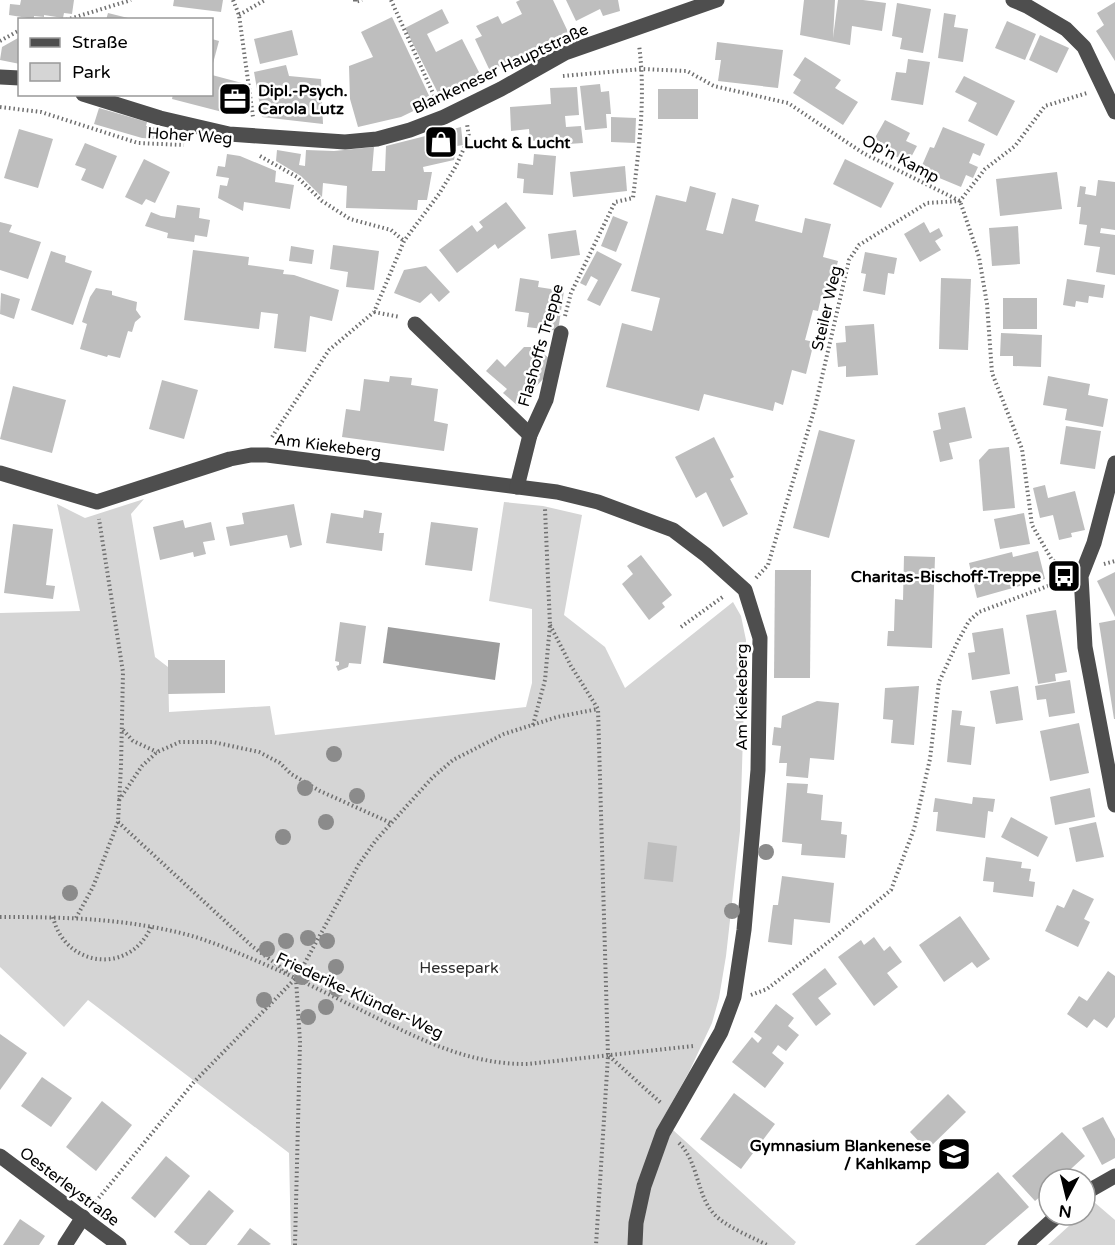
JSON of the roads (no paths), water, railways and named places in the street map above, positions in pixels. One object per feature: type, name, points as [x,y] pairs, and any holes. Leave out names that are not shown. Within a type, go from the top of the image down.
[{"type":"street","name":"Blankeneser Hauptstraße","points":[[89,96],[160,118],[229,134],[345,142],[377,139],[444,117],[565,54],[717,0]]},
{"type":"street","points":[[1013,0],[1066,29],[1084,47],[1115,112]]},
{"type":"street","points":[[0,77],[18,78]]},
{"type":"street","name":"Flashoffs Treppe","points":[[415,324],[530,435]]},
{"type":"street","name":"Flashoffs Treppe","points":[[517,487],[530,435],[546,400],[561,333]]},
{"type":"street","name":"Am Kiekeberg","points":[[0,473],[97,502],[230,459],[267,455],[543,491],[598,502],[673,530],[706,555],[745,590],[760,638],[758,770],[744,930],[734,997],[727,1020],[663,1133],[644,1186],[636,1223],[635,1245]]},
{"type":"street","points":[[1115,463],[1094,543],[1081,576],[1085,647],[1115,805]]},
{"type":"street","name":"Oesterleystraße","points":[[0,1156],[119,1245]]},
{"type":"street","points":[[1097,1186],[1115,1176]]},
{"type":"street","points":[[65,1245],[83,1217]]},
{"type":"street","points":[[1025,1245],[1045,1227]]},
{"type":"place","name":"Dipl.-Psych. Carola Lutz","points":[[235,99]]},
{"type":"place","name":"Lucht & Lucht","points":[[441,142]]},
{"type":"place","name":"Charitas-Bischoff-Treppe","points":[[1064,576]]},
{"type":"place","name":"Gymnasium Blankenese / Kahlkamp","points":[[954,1154]]},
{"type":"park label","name":"Hessepark","points":[[459,967]]}]
